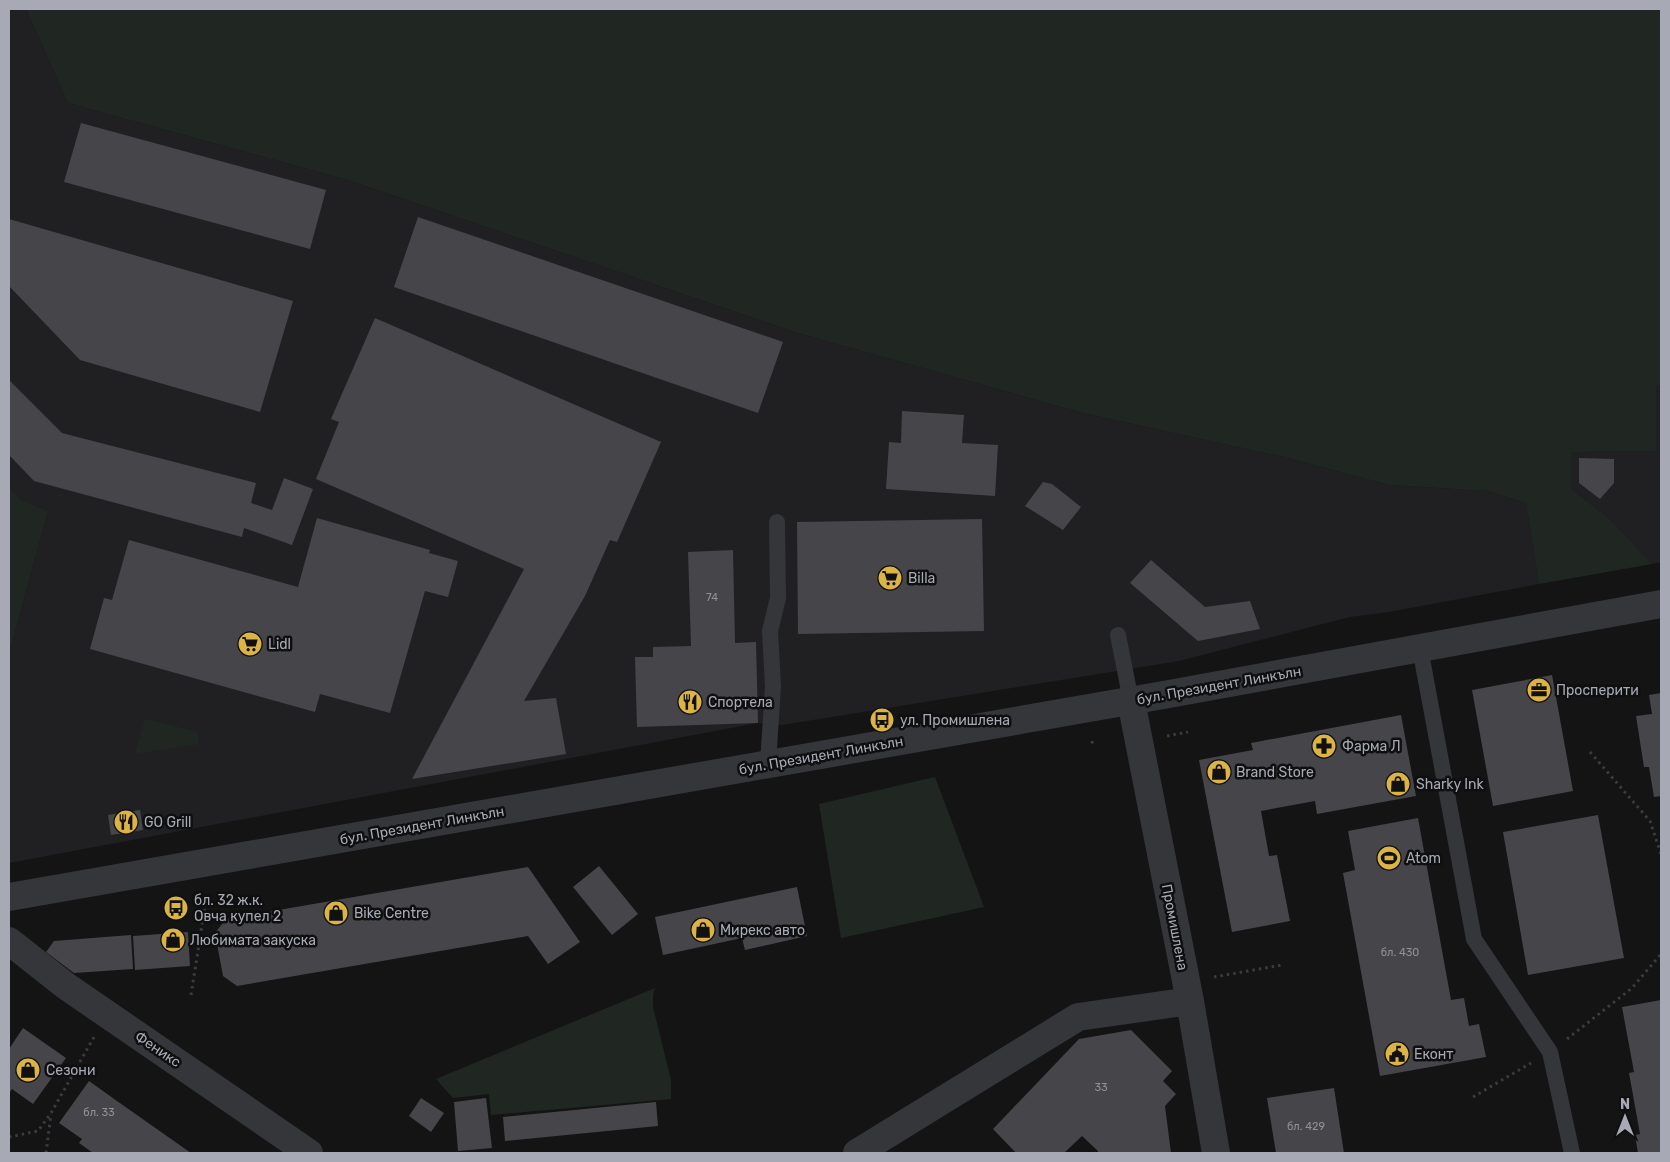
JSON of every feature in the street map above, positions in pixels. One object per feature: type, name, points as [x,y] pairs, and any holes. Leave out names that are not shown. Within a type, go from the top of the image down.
[{"type":"street","name":"бул. Президент Линкълн","points":[[9,897],[1131,701],[1661,604]]},
{"type":"street","name":"Промишлена","points":[[1131,701],[1188,992],[1216,1153]]},
{"type":"street","name":"Феникс","points":[[9,941],[66,986],[309,1153]]},
{"type":"street","points":[[856,1153],[1078,1017],[1188,992]]},
{"type":"lane","points":[[768,764],[773,686],[770,631],[778,598],[777,522]]},
{"type":"lane","points":[[1118,634],[1131,701]]},
{"type":"lane","points":[[1420,648],[1474,939],[1550,1052],[1572,1153]]},
{"type":"path","points":[[1164,737],[1188,732]]},
{"type":"path","points":[[1092,741],[1093,746]]},
{"type":"path","points":[[1590,752],[1650,821],[1661,854]]},
{"type":"path","points":[[191,995],[204,906]]},
{"type":"path","points":[[1473,1097],[1550,1052],[1632,988],[1661,954]]},
{"type":"path","points":[[1188,992],[1282,966]]},
{"type":"path","points":[[9,1137],[38,1131],[51,1113],[106,1014]]},
{"type":"path","points":[[46,1153],[51,1113]]},
{"type":"shaded area","points":[[9,9],[26,9],[68,103],[348,180],[798,333],[1083,413],[1288,458],[1389,485],[1488,491],[1526,503],[1539,584],[1389,612],[1350,617],[1179,661],[782,725],[758,723],[9,863],[9,654],[48,511],[20,500],[9,488]]},
{"type":"shaded area","points":[[26,9],[1661,9],[1661,385],[1656,386],[1656,451],[1571,452],[1571,489],[1609,518],[1652,564],[1539,584],[1526,503],[1488,491],[1389,485],[1288,458],[1083,413],[798,333],[348,180],[68,103]]},
{"type":"shaded area","points":[[1661,385],[1661,562],[1652,564],[1609,518],[1571,489],[1571,452],[1656,451],[1656,386]]},
{"type":"shaded area","points":[[9,488],[21,500],[48,511],[9,654]]},
{"type":"shaded area","points":[[145,719],[197,732],[199,744],[135,754]]},
{"type":"shaded area","points":[[935,777],[984,907],[841,938],[819,804]]},
{"type":"shaded area","points":[[655,988],[653,1007],[671,1080],[671,1099],[491,1115],[489,1094],[453,1098],[436,1079]]},
{"type":"building","points":[[81,123],[326,190],[310,249],[64,182]]},
{"type":"building","points":[[418,217],[783,342],[758,413],[394,287]]},
{"type":"building","points":[[9,219],[293,301],[260,412],[80,360],[9,286]]},
{"type":"building","points":[[375,318],[661,442],[617,542],[610,540],[585,596],[524,701],[556,698],[566,754],[412,779],[524,569],[316,479],[339,422],[331,419]]},
{"type":"building","points":[[9,380],[62,433],[256,483],[251,503],[272,510],[284,478],[313,489],[292,545],[244,528],[242,537],[34,481],[9,455]]},
{"type":"building","points":[[902,411],[964,415],[962,443],[998,445],[995,496],[886,489],[889,442],[901,443]]},
{"type":"building","points":[[1579,458],[1614,459],[1614,483],[1600,499],[1579,483]]},
{"type":"building","points":[[1043,482],[1052,484],[1081,507],[1063,530],[1025,506]]},
{"type":"building","points":[[317,518],[430,550],[429,553],[458,561],[448,597],[425,591],[390,713],[320,694],[315,712],[90,649],[104,598],[112,600],[129,540],[298,587]]},
{"type":"building","points":[[982,519],[984,631],[798,634],[797,522]]},
{"type":"building","points":[[733,550],[735,643],[756,642],[758,723],[637,727],[635,657],[653,657],[653,647],[691,646],[688,552]]},
{"type":"building","points":[[1151,560],[1205,607],[1250,601],[1260,629],[1198,641],[1130,583]]},
{"type":"building","points":[[1552,675],[1573,791],[1493,806],[1472,690]]},
{"type":"building","points":[[1661,693],[1661,796],[1654,797],[1649,767],[1644,767],[1636,716],[1652,714],[1649,695]]},
{"type":"building","points":[[1401,715],[1416,796],[1317,814],[1315,801],[1261,811],[1269,856],[1277,855],[1290,921],[1232,932],[1199,760],[1253,750],[1251,743]]},
{"type":"building","points":[[140,810],[143,830],[111,835],[108,815]]},
{"type":"building","points":[[1598,815],[1624,958],[1528,975],[1503,832]]},
{"type":"building","points":[[1418,818],[1451,1000],[1464,998],[1469,1026],[1479,1024],[1486,1057],[1380,1076],[1343,873],[1355,870],[1348,831]]},
{"type":"building","points":[[599,866],[638,914],[612,935],[573,887]]},
{"type":"building","points":[[528,867],[580,942],[548,964],[528,936],[237,986],[223,976],[215,933],[226,919]]},
{"type":"building","points":[[797,887],[807,936],[745,950],[742,938],[663,955],[655,917]]},
{"type":"building","points":[[188,932],[190,966],[135,970],[133,936]]},
{"type":"building","points":[[131,935],[133,969],[74,973],[46,952],[54,941]]},
{"type":"building","points":[[1661,1000],[1661,1153],[1638,1153],[1635,1135],[1640,1134],[1629,1073],[1634,1072],[1622,1007]]},
{"type":"building","points":[[23,1028],[66,1058],[33,1104],[12,1089],[9,1093],[9,1049]]},
{"type":"building","points":[[1131,1030],[1172,1071],[1163,1081],[1176,1094],[1165,1106],[1171,1153],[1098,1153],[1082,1136],[1064,1153],[1016,1153],[993,1129],[1079,1039]]},
{"type":"building","points":[[89,1081],[191,1153],[93,1153],[79,1143],[82,1139],[59,1123]]},
{"type":"building","points":[[1334,1088],[1344,1153],[1276,1153],[1267,1098]]},
{"type":"building","points":[[421,1098],[444,1113],[431,1132],[409,1116]]},
{"type":"building","points":[[486,1098],[492,1148],[458,1151],[454,1102]]},
{"type":"building","points":[[656,1102],[658,1126],[505,1141],[503,1117]]},
{"type":"place","name":"Billa","points":[[890,578]]},
{"type":"place","name":"Lidl","points":[[250,644]]},
{"type":"place","name":"Просперити","points":[[1539,690]]},
{"type":"place","name":"Спортела","points":[[690,702]]},
{"type":"place","name":"ул. Промишлена","points":[[882,720]]},
{"type":"place","name":"Фарма Л","points":[[1324,746]]},
{"type":"place","name":"Brand Store","points":[[1219,772]]},
{"type":"place","name":"Sharky Ink","points":[[1398,784]]},
{"type":"place","name":"GO Grill","points":[[126,822]]},
{"type":"place","name":"Atom","points":[[1389,858]]},
{"type":"place","name":"бл. 32 ж.к. Овча купел 2","points":[[176,908]]},
{"type":"place","name":"Bike Centre","points":[[336,913]]},
{"type":"place","name":"Мирекс авто","points":[[703,930]]},
{"type":"place","name":"Любимата закуска","points":[[173,940]]},
{"type":"place","name":"Еконт","points":[[1397,1054]]},
{"type":"place","name":"Сезони","points":[[28,1070]]}]
